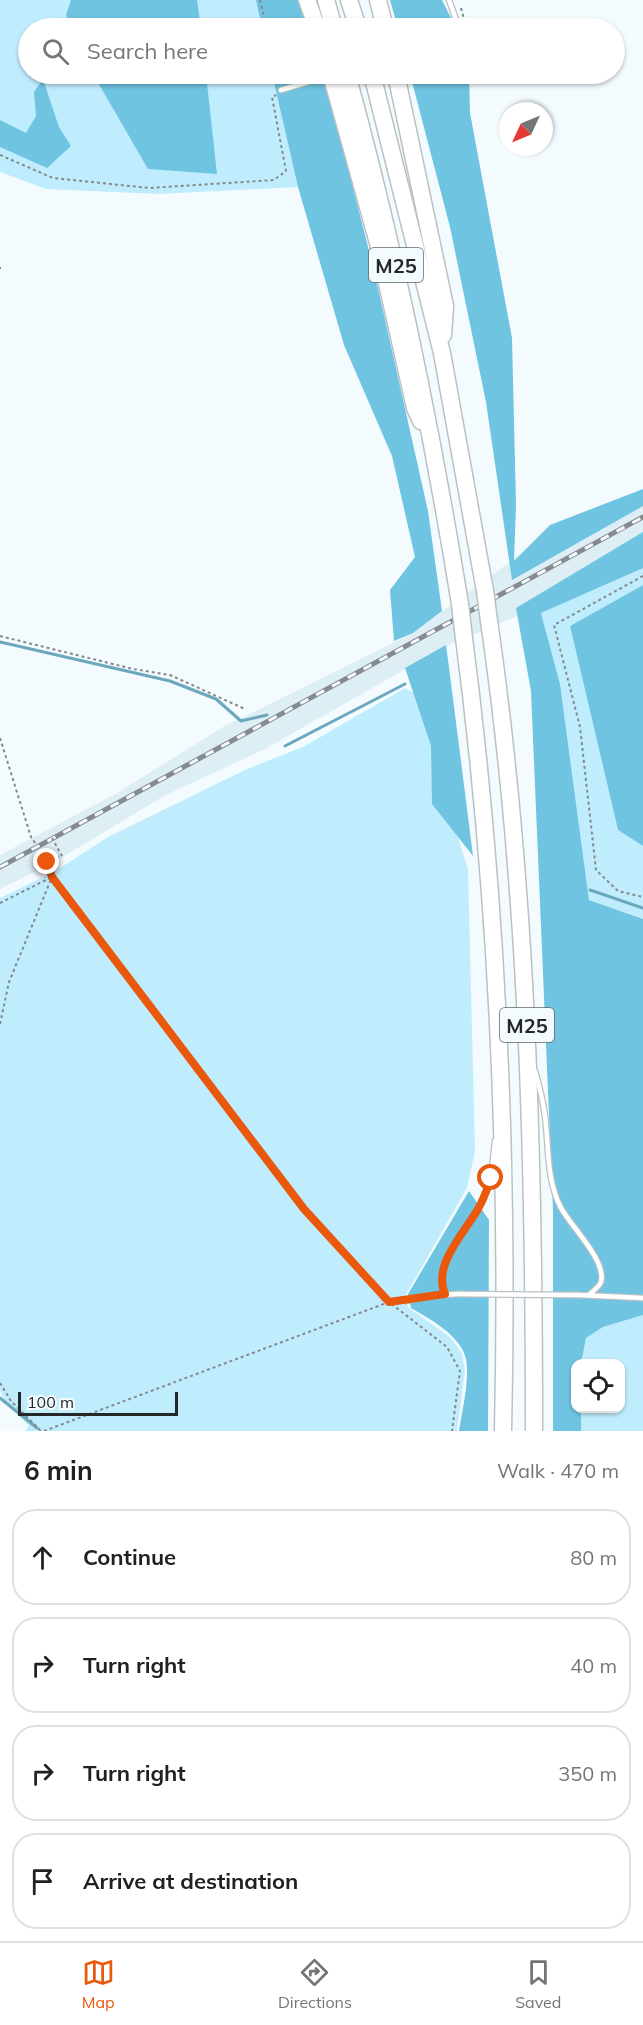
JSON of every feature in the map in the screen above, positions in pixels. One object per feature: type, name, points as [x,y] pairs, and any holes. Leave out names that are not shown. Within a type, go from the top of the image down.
[{"type":"highway","points":[[308,0],[314,18]]},
{"type":"highway","points":[[326,0],[331,18]]},
{"type":"highway","points":[[350,0],[355,18]]},
{"type":"highway","points":[[378,0],[382,18]]},
{"type":"highway","points":[[334,84],[378,243],[415,408],[437,458]]},
{"type":"highway","name":"M25","points":[[350,84],[401,284],[437,458],[463,630],[489,862],[502,1064],[505,1276],[503,1431]]},
{"type":"highway","name":"M25","points":[[374,84],[442,354],[489,621],[514,839],[527,1036],[534,1431]]},
{"type":"highway","points":[[398,84],[445,306],[442,354]]},
{"type":"lane","points":[[449,0],[455,18]]},
{"type":"lane","points":[[281,90],[301,84]]},
{"type":"lane","points":[[527,1036],[545,1115],[547,1156],[554,1188],[560,1206],[592,1252],[601,1272],[599,1286],[589,1295]]},
{"type":"lane","points":[[495,1115],[502,1064]]},
{"type":"lane","points":[[445,1294],[441,1282],[444,1267],[480,1206],[491,1178],[495,1137]]},
{"type":"lane","points":[[406,1301],[445,1294],[589,1295],[643,1298]]},
{"type":"path","points":[[260,0],[264,18]]},
{"type":"path","points":[[0,155],[53,177],[149,188],[274,180],[286,171],[272,98],[281,90]]},
{"type":"path","points":[[643,576],[554,625],[580,727],[596,870],[618,891],[643,897]]},
{"type":"path","points":[[0,636],[133,669],[170,675],[244,709]]},
{"type":"path","points":[[0,738],[31,837],[37,846],[52,838],[62,855],[47,862],[52,877],[304,1209],[389,1302],[447,1347],[460,1371],[452,1431]]},
{"type":"path","points":[[0,903],[52,877]]},
{"type":"path","points":[[0,1024],[9,982],[52,877]]},
{"type":"path","points":[[0,1383],[10,1401],[42,1431],[389,1302],[406,1301]]},
{"type":"shaded area","points":[[0,0],[256,0],[260,18],[18,18],[18,84],[274,84],[298,187],[159,194],[46,189],[0,172]]},
{"type":"shaded area","points":[[71,0],[197,0],[200,18],[67,18],[66,15]]},
{"type":"shaded area","points":[[256,0],[299,0],[305,18],[260,18]]},
{"type":"shaded area","points":[[390,0],[442,0],[451,18],[395,18]]},
{"type":"shaded area","points":[[40,84],[45,84],[59,127],[71,146],[47,168],[0,147],[0,120],[26,133],[36,116],[34,92]]},
{"type":"shaded area","points":[[99,84],[207,84],[217,174],[148,169]]},
{"type":"shaded area","points":[[274,84],[327,84],[374,270],[428,511],[442,611],[413,633],[394,641],[390,590],[415,557],[392,456],[344,345],[298,187]]},
{"type":"shaded area","points":[[413,84],[469,84],[470,113],[512,338],[516,505],[514,561],[550,525],[643,489],[643,506],[512,580],[486,402],[450,227]]},
{"type":"shaded area","points":[[643,489],[643,554],[560,598],[446,646],[265,749],[164,796],[51,864],[0,889],[0,855],[117,793],[223,727],[413,633],[553,530]]},
{"type":"shaded area","points":[[643,532],[643,568],[541,613],[560,684],[589,900],[643,919],[643,1315],[603,1327],[586,1338],[582,1359],[571,1359],[571,1413],[581,1413],[581,1431],[553,1431],[553,1209],[531,691],[516,608]]},
{"type":"shaded area","points":[[643,567],[643,585],[570,626],[618,830],[643,846],[643,919],[589,900],[560,684],[541,613]]},
{"type":"shaded area","points":[[643,585],[643,846],[618,830],[570,626]]},
{"type":"shaded area","points":[[446,645],[473,856],[432,804],[431,746],[405,668]]},
{"type":"shaded area","points":[[405,688],[414,693],[431,746],[436,802],[457,835],[468,869],[475,1151],[467,1188],[404,1298],[408,1307],[450,1337],[462,1353],[465,1371],[457,1431],[25,1431],[29,1426],[5,1402],[0,1391],[0,898],[54,872],[108,837],[247,769],[303,747]]},
{"type":"shaded area","points":[[469,1191],[489,1220],[488,1431],[459,1431],[467,1380],[464,1353],[448,1333],[411,1308],[408,1294]]},
{"type":"shaded area","points":[[643,1315],[643,1431],[581,1431],[581,1413],[625,1413],[625,1359],[582,1359],[586,1338],[603,1327]]},
{"type":"waterway","points":[[0,642],[170,681],[216,699],[241,721],[267,715]]},
{"type":"waterway","points":[[285,746],[405,684]]},
{"type":"waterway","points":[[590,890],[643,908]]},
{"type":"waterway","points":[[0,1398],[37,1428]]},
{"type":"railway","points":[[0,867],[643,517]]},
{"type":"route","points":[[47,862],[52,877],[304,1209],[389,1302],[445,1294],[441,1282],[444,1267],[450,1253],[480,1206],[491,1178]]}]
